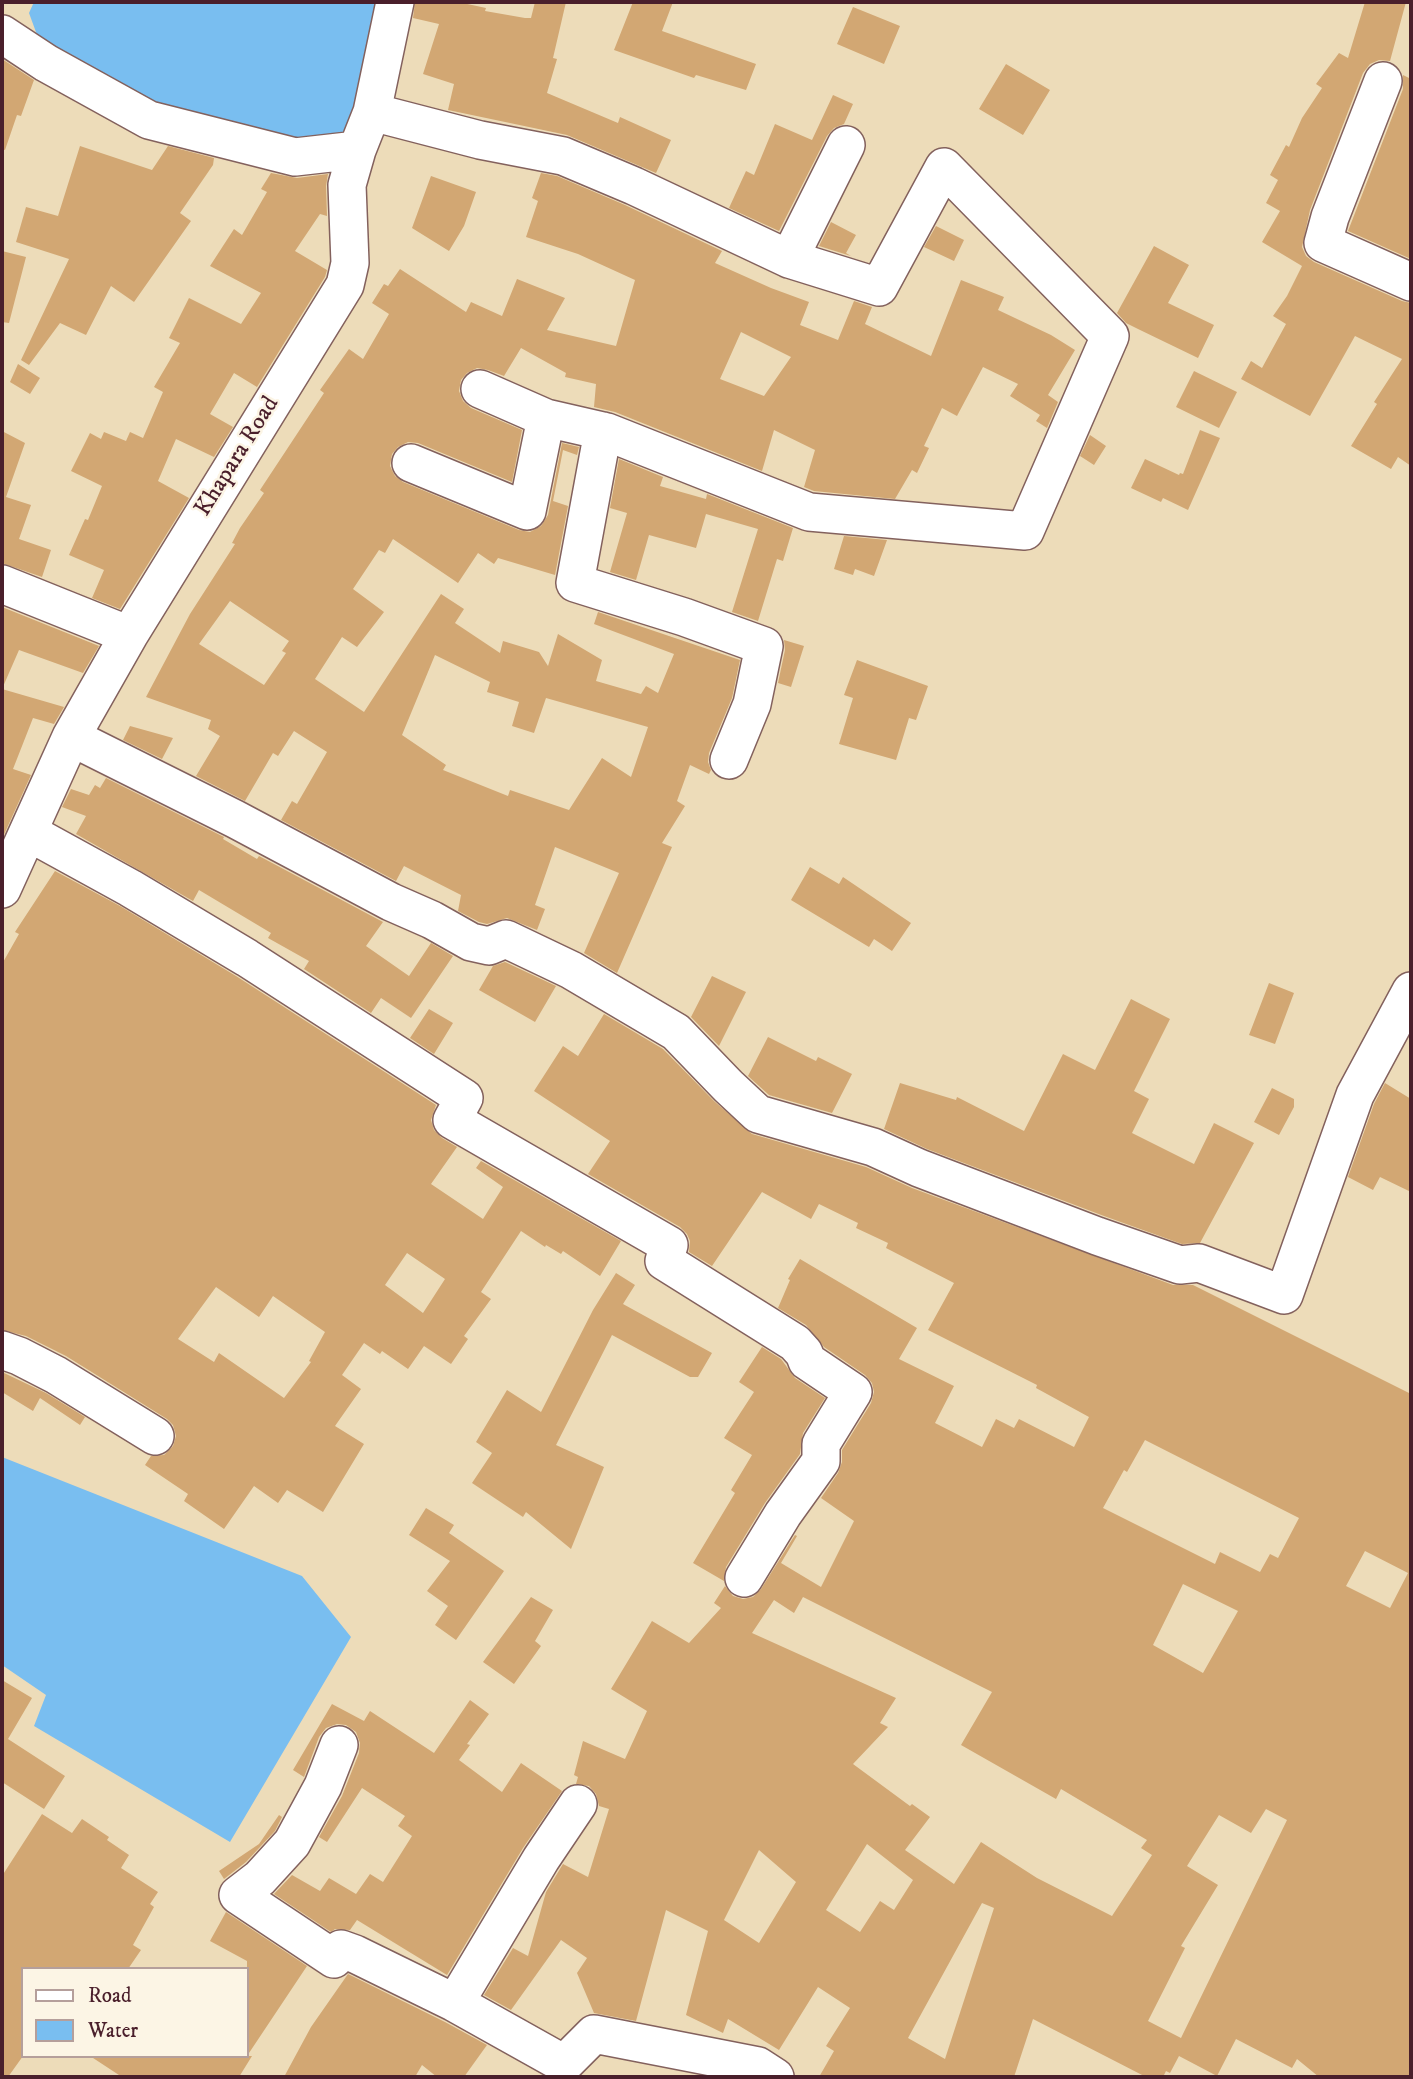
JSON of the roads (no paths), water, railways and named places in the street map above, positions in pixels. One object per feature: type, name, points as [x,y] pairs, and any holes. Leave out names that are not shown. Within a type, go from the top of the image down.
[{"type":"street","name":"Khapara Road","points":[[2,889],[71,737],[129,635],[345,285],[350,263],[347,185],[372,112],[395,2]]},
{"type":"street","points":[[2,34],[46,63],[149,120],[295,157],[357,150]]},
{"type":"street","points":[[1383,81],[1330,217],[1323,243],[1411,282]]},
{"type":"street","points":[[372,112],[480,140],[563,156],[634,186],[789,259],[879,286],[944,167],[1110,336],[1025,531],[809,512],[603,431],[546,418],[480,389]]},
{"type":"street","points":[[789,259],[845,145]]},
{"type":"street","points":[[411,463],[527,511],[546,418]]},
{"type":"street","points":[[603,431],[575,583],[684,617],[764,646],[752,704],[729,760]]},
{"type":"street","points":[[2,584],[129,635]]},
{"type":"street","points":[[71,737],[391,902],[432,920],[471,943],[489,946],[506,939],[571,970],[676,1032],[758,1114],[873,1147],[919,1168],[1097,1236],[1180,1265],[1199,1263],[1283,1295],[1355,1095],[1411,991]]},
{"type":"street","points":[[28,832],[130,888],[247,958],[464,1098],[452,1121],[669,1245],[664,1261],[795,1343],[807,1361],[853,1392],[821,1444],[821,1461],[783,1514],[744,1578]]},
{"type":"street","points":[[2,1350],[56,1375],[155,1436]]},
{"type":"street","points":[[339,1745],[324,1786],[292,1843],[260,1878],[238,1895],[334,1959],[341,1949],[455,2003],[564,2064],[594,2034],[758,2066],[775,2077]]},
{"type":"street","points":[[455,2003],[541,1859],[579,1804]]},
{"type":"water","points":[[34,2],[376,2],[356,136],[263,142],[132,107],[44,54],[29,13]]},
{"type":"water","points":[[2,1457],[302,1576],[351,1637],[230,1842],[34,1726],[46,1695],[2,1665]]}]
